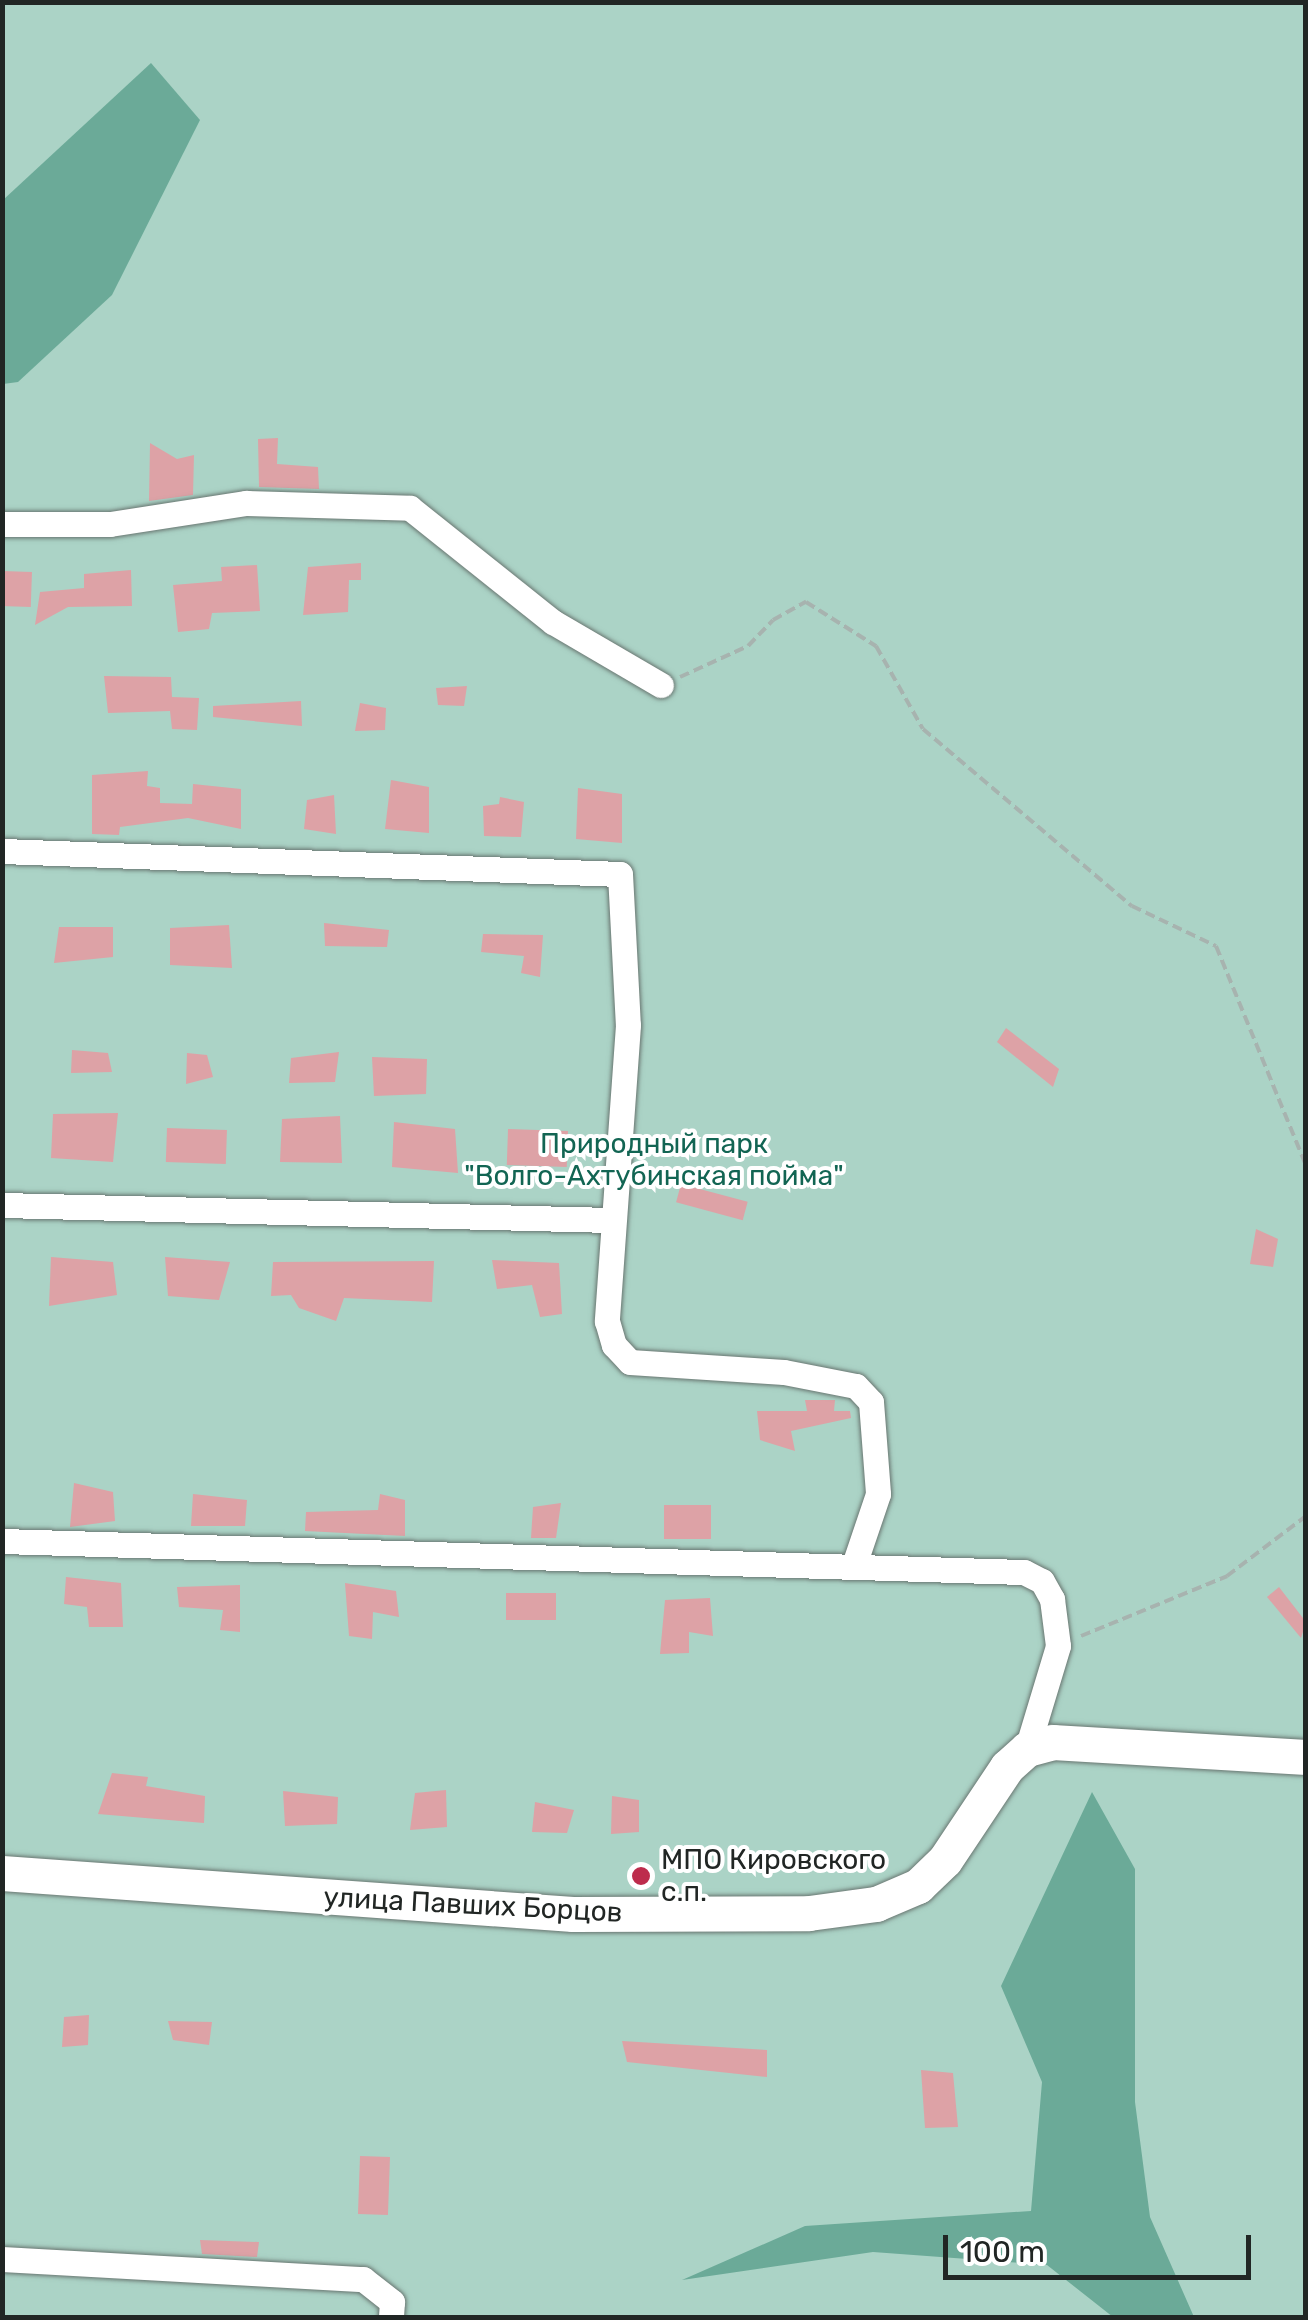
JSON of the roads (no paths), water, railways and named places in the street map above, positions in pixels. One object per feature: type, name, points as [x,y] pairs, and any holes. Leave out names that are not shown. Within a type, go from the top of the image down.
[{"type":"street","points":[[2,524],[110,524],[246,503],[410,508],[553,622],[661,685]]},
{"type":"street","points":[[2,851],[620,874],[628,1026],[607,1320],[614,1345],[630,1362],[784,1372],[856,1386],[871,1402],[878,1494],[854,1565]]},
{"type":"street","points":[[2,1206],[612,1220]]},
{"type":"street","points":[[2,1541],[1024,1572],[1042,1581],[1052,1599],[1058,1646],[1040,1746],[1306,1757]]},
{"type":"street","name":"улица Павших Борцов","points":[[2,1873],[574,1914],[808,1913],[876,1904],[918,1886],[1040,1746]]},
{"type":"street","points":[[2,2258],[364,2279],[392,2302],[391,2318]]},
{"type":"place","name":"МПО Кировского с.п.","points":[[641,1876]]},
{"type":"park label","name":"Природный парк \"Волго-Ахтубинская пойма\"","points":[[654,1160]]}]
